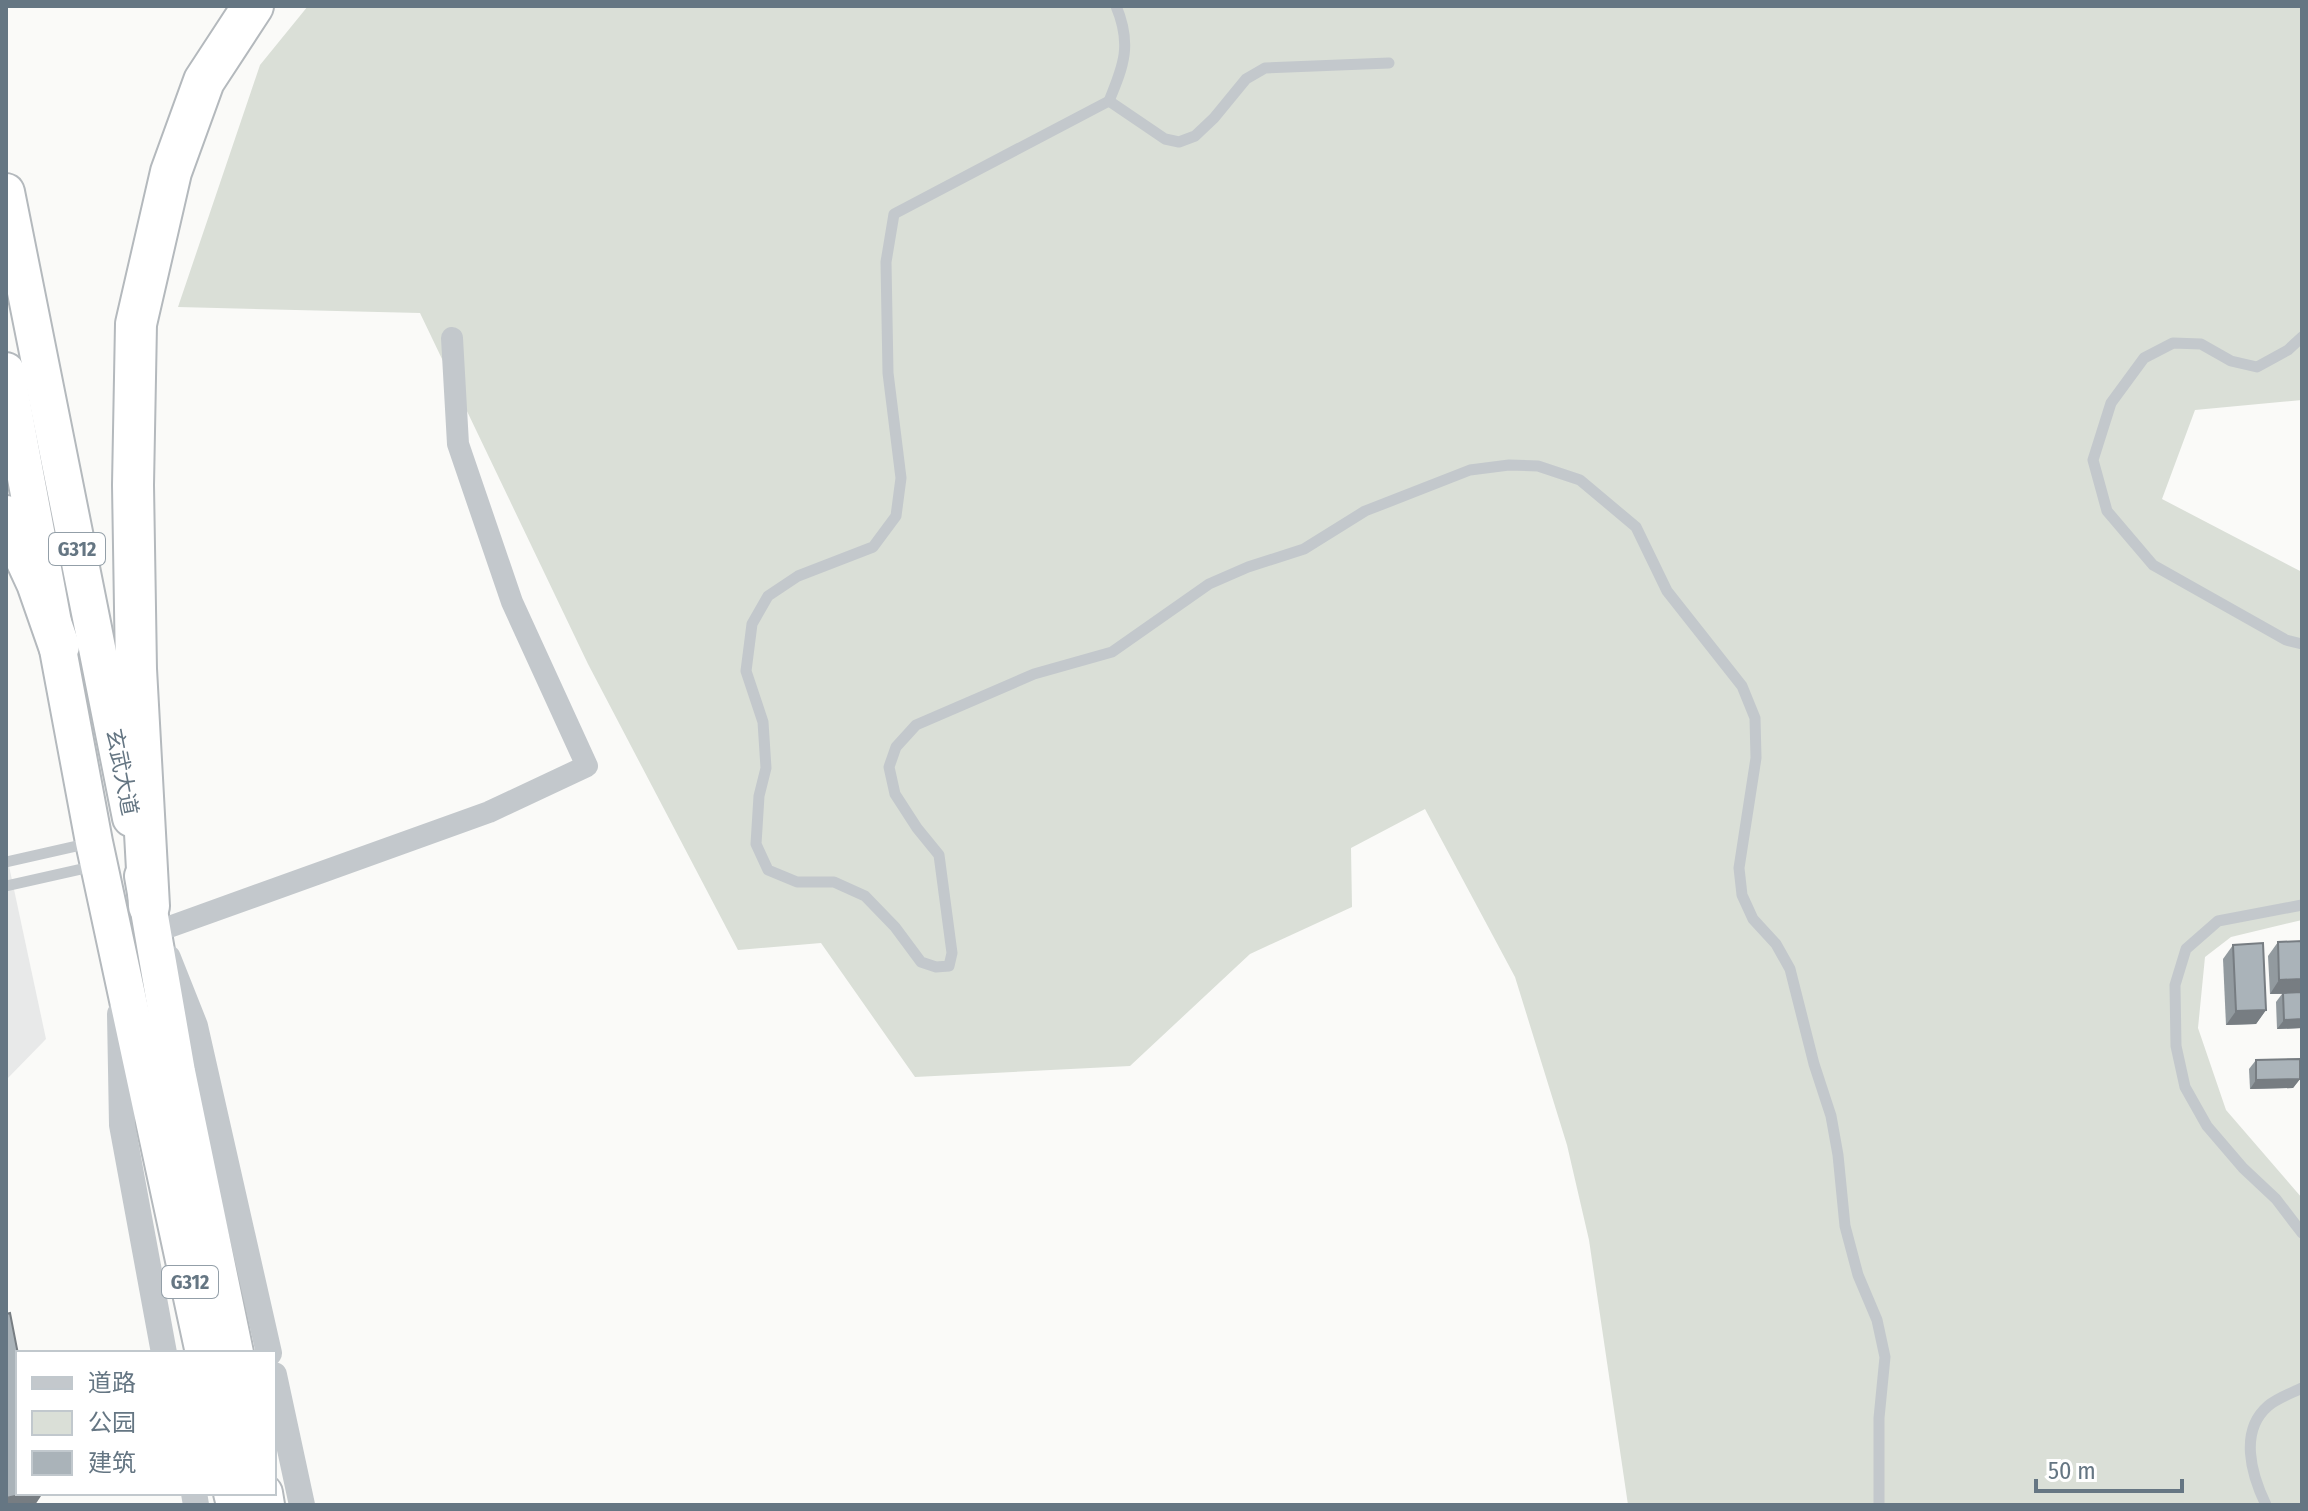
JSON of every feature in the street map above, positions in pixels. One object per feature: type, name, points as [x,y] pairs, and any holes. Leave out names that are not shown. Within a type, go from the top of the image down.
[{"type":"highway","points":[[153,918],[136,669],[133,485],[136,324],[171,172],[204,81],[253,6]]},
{"type":"highway","name":"玄武大道","points":[[6,192],[153,918],[177,1072],[235,1351]]},
{"type":"highway","name":"玄武大道","points":[[6,371],[96,853],[204,1351]]},
{"type":"highway","points":[[6,516],[37,583],[59,646]]},
{"type":"street","points":[[269,1351],[195,1026],[153,918],[489,812],[587,766],[512,602],[458,444],[452,338]]},
{"type":"street","points":[[118,947],[122,1125],[164,1351]]},
{"type":"street","points":[[276,1384],[302,1505]]},
{"type":"lane","points":[[1116,6],[1124,24],[1124,63],[1109,101],[894,214],[886,262],[888,373],[901,478],[896,516],[873,547],[798,576],[768,596],[752,624],[746,671],[763,722],[766,768],[759,796],[756,844],[768,870],[797,882],[834,882],[865,896],[895,927],[921,962],[936,967],[949,966],[952,953],[939,855],[895,794],[889,767],[896,747],[916,725],[1034,674],[1112,652],[1209,584],[1248,567],[1304,549],[1365,511],[1470,470],[1509,465],[1538,466],[1580,480],[1636,527],[1667,591],[1742,686],[1755,718],[1756,758],[1739,868],[1742,895],[1753,919],[1776,944],[1790,969],[1814,1064],[1831,1116],[1845,1226],[1858,1275],[1877,1320],[1885,1357],[1879,1418],[1879,1505]]},
{"type":"lane","points":[[1109,101],[1165,139],[1179,142],[1195,136],[1246,79],[1265,68],[1389,63]]},
{"type":"lane","points":[[2302,337],[2288,350],[2257,367],[2231,361],[2201,344],[2173,343],[2144,358],[2111,403],[2093,460],[2107,511],[2153,565],[2286,640],[2302,644]]},
{"type":"lane","points":[[6,862],[96,853]]},
{"type":"lane","points":[[6,886],[96,853]]},
{"type":"lane","points":[[2302,905],[2218,921],[2186,949],[2175,985],[2176,1046],[2185,1087],[2207,1126],[2243,1168],[2276,1199],[2302,1233]]},
{"type":"lane","points":[[2266,1505],[2251,1459],[2251,1427],[2269,1404],[2302,1388]]},
{"type":"shaded area","points":[[6,852],[46,1039],[6,1080]]},
{"type":"green space","points":[[308,6],[2302,6],[2302,400],[2195,410],[2162,499],[2302,572],[2302,920],[2231,937],[2205,957],[2198,1028],[2226,1110],[2302,1198],[2302,1505],[1628,1505],[1589,1240],[1567,1145],[1515,977],[1425,809],[1351,848],[1352,907],[1250,954],[1130,1066],[915,1077],[821,943],[738,950],[588,664],[420,313],[178,307],[260,65]]},
{"type":"building","points":[[2302,941],[2302,979],[2279,980],[2278,942]]},
{"type":"building","points":[[2263,943],[2266,1010],[2236,1011],[2233,945]]},
{"type":"building","points":[[2302,992],[2302,1019],[2284,1020],[2283,993]]},
{"type":"building","points":[[2300,1059],[2300,1079],[2256,1080],[2256,1060]]},
{"type":"building","points":[[10,1313],[17,1351],[16,1495],[20,1495],[6,1498],[6,1314]]}]
